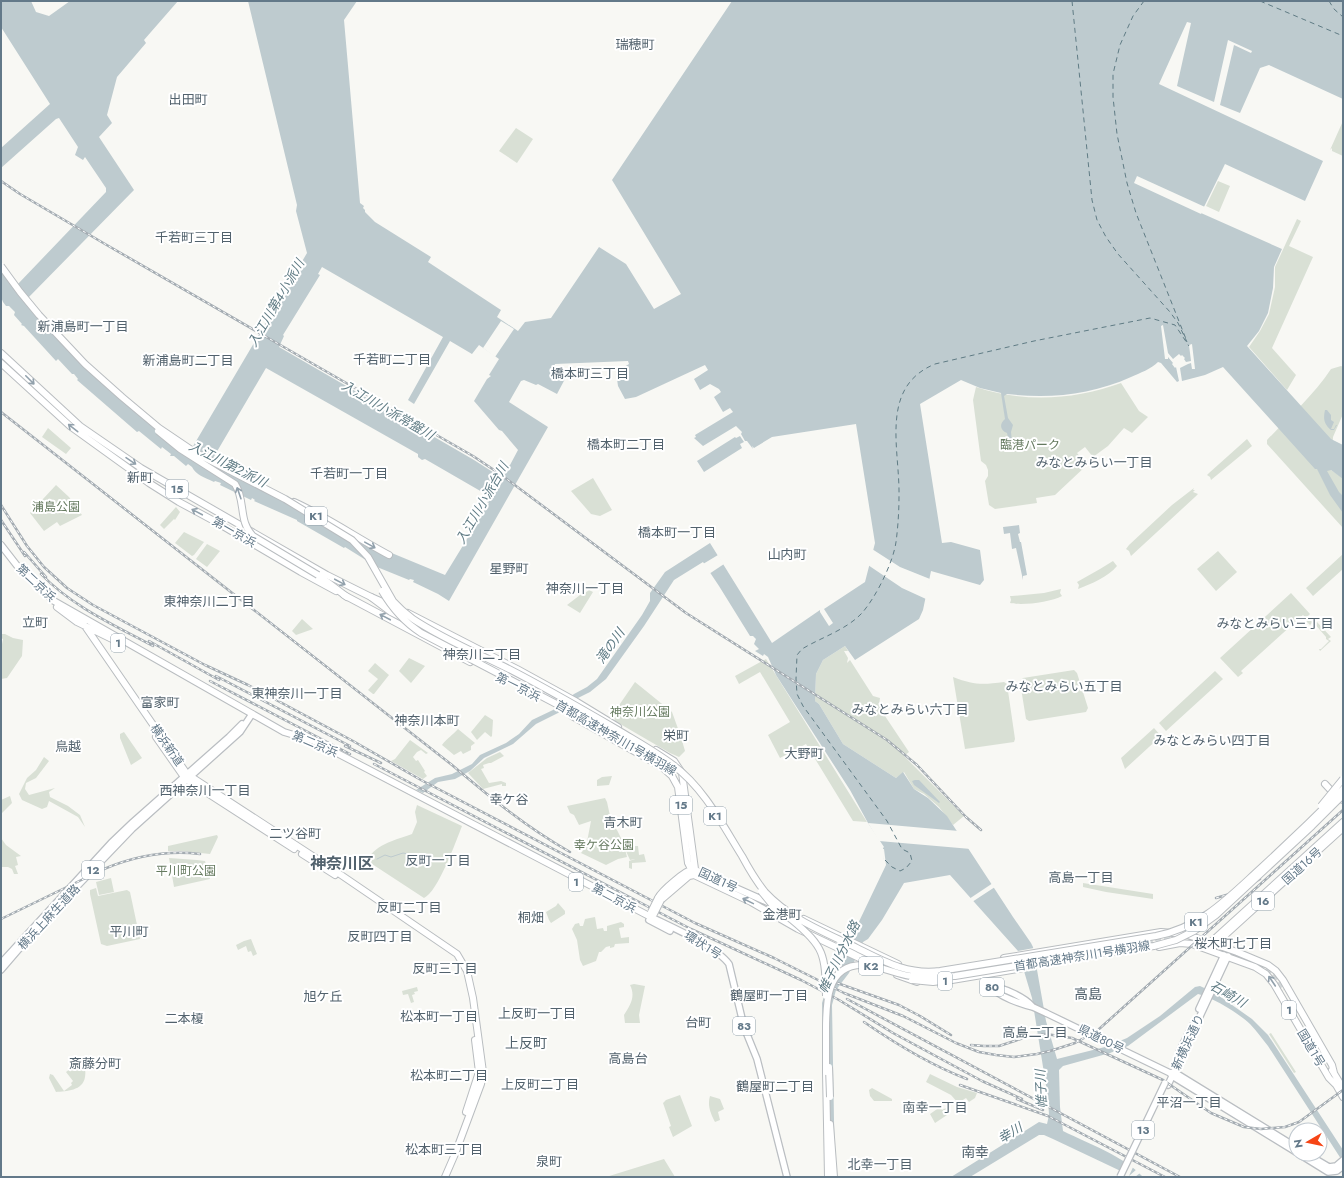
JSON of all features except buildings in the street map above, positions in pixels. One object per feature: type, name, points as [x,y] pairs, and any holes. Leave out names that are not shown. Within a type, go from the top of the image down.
[{"type":"highway","name":"首都高速神奈川1号横羽線","points":[[1,266],[26,299],[70,349],[99,377],[149,420],[171,437],[203,457],[286,498],[331,526],[356,544],[371,562],[394,601],[413,620],[571,702],[644,746],[679,770],[697,787],[714,810],[754,877],[775,902],[797,919],[881,960],[913,971],[933,972],[1164,934],[1186,927],[1213,911],[1291,840],[1343,789]]},
{"type":"highway","name":"首都高速神奈川1号横羽線","points":[[1,272],[30,310],[83,366],[157,431],[208,464],[284,502],[345,540],[357,550],[365,560],[395,611],[415,630],[666,765],[688,781],[713,811],[765,897],[777,909],[796,922],[896,970],[928,977],[947,977],[1130,949],[1168,942],[1185,936],[1202,926],[1234,899],[1343,795]]},
{"type":"highway","name":"第一京浜","points":[[1,353],[80,426],[147,471],[296,557],[371,597],[410,614],[568,697],[671,759],[678,766],[682,776],[693,871]]},
{"type":"highway","name":"第一京浜","points":[[1,363],[75,430],[179,502],[222,525],[300,572],[418,635],[563,709],[662,767],[672,776],[678,787],[693,871]]},
{"type":"highway","points":[[157,431],[180,449],[235,484],[240,493],[244,521],[248,530],[253,536],[318,575],[347,597]]},
{"type":"highway","points":[[286,498],[310,509],[389,555]]},
{"type":"highway","points":[[222,525],[226,516]]},
{"type":"highway","name":"第二京浜","points":[[1,545],[15,564],[54,601],[284,735],[308,742],[651,916]]},
{"type":"highway","name":"第二京浜","points":[[1,551],[14,569],[34,590],[77,622],[124,645],[249,714]]},
{"type":"highway","name":"K1","points":[[371,597],[391,612],[551,698],[563,709]]},
{"type":"highway","name":"横浜新道","points":[[74,612],[187,777],[325,864],[457,954],[467,971],[483,1072],[481,1084],[445,1177]]},
{"type":"highway","name":"横浜新道","points":[[77,622],[187,777],[357,889],[450,954],[457,962],[464,974],[466,983],[479,1072],[453,1153],[442,1177]]},
{"type":"highway","name":"K1","points":[[418,635],[438,638],[522,678],[644,746]]},
{"type":"highway","points":[[1291,840],[1343,779]]},
{"type":"highway","points":[[1312,826],[1343,800],[1338,798],[1326,783],[1335,787],[1343,784]]},
{"type":"highway","name":"国道16号","points":[[1210,945],[1343,822]]},
{"type":"highway","name":"国道16号","points":[[1210,945],[1343,828]]},
{"type":"highway","name":"国道1号","points":[[651,916],[664,890],[693,871]]},
{"type":"highway","name":"国道1号","points":[[693,871],[909,968],[923,970],[954,966],[964,969],[1020,962],[1038,965],[1143,950],[1180,943],[1210,945],[1226,956],[1255,967],[1270,977],[1318,1061],[1336,1086]]},
{"type":"highway","name":"国道1号","points":[[693,871],[798,929],[901,977],[926,983],[946,981],[965,973],[1020,962],[1035,952],[1156,933],[1173,932],[1185,934],[1210,945],[1262,962],[1276,971],[1283,980],[1327,1056],[1334,1073]]},
{"type":"highway","name":"K2","points":[[754,877],[773,903],[813,938],[821,952],[825,971],[830,1097]]},
{"type":"highway","name":"K2","points":[[765,897],[777,912],[812,939],[820,953],[824,975],[827,1146],[830,1177]]},
{"type":"highway","points":[[1020,962],[1159,938],[1187,928],[1202,920],[1213,911]]},
{"type":"highway","points":[[1185,934],[1192,934],[1209,940],[1218,937]]},
{"type":"highway","name":"国道1号","points":[[1052,949],[1074,950],[1138,942],[1077,953],[1052,963]]},
{"type":"highway","points":[[1020,962],[1086,952],[1130,949]]},
{"type":"highway","name":"K2","points":[[826,1072],[827,998],[833,982],[842,972],[854,966],[863,965],[910,977],[921,977],[977,969],[1002,961]]},
{"type":"highway","name":"K2","points":[[830,1177],[828,1003],[833,986],[840,976],[851,970],[863,967],[904,978],[926,982],[946,981],[972,973]]},
{"type":"highway","name":"国道1号","points":[[1343,1088],[1284,990],[1343,1097]]},
{"type":"main road","name":"横浜上麻生道路","points":[[1,963],[133,822],[240,732],[249,714]]},
{"type":"main road","name":"横浜上麻生道路","points":[[1,970],[38,927],[119,842],[187,777]]},
{"type":"main road","name":"環状1号","points":[[651,916],[720,959],[725,965],[741,1028],[754,1060],[783,1177]]},
{"type":"main road","name":"環状1号","points":[[651,916],[699,941],[722,957],[729,964],[744,1027],[757,1059],[787,1177]]},
{"type":"main road","name":"新横浜通り","points":[[1166,1084],[1226,956]]},
{"type":"main road","name":"県道80号","points":[[1033,1007],[1026,1000],[1000,988],[992,987],[994,991],[1004,996],[1046,1013],[1172,1074],[1288,1142]]},
{"type":"main road","name":"県道80号","points":[[1172,1074],[1288,1147]]},
{"type":"main road","name":"13","points":[[1120,1177],[1166,1084]]},
{"type":"main road","name":"13","points":[[1124,1177],[1166,1084]]},
{"type":"main road","points":[[1312,1162],[1328,1172],[1337,1171],[1342,1162]]},
{"type":"main road","points":[[1321,1162],[1329,1167],[1336,1166],[1342,1162]]},
{"type":"green space","points":[[1343,121],[1343,156],[1332,151],[1332,148],[1330,150]]},
{"type":"green space","points":[[516,128],[533,139],[517,163],[499,151]]},
{"type":"green space","points":[[1218,181],[1230,186],[1219,212],[1206,206]]},
{"type":"green space","points":[[1297,219],[1301,221],[1289,246],[1313,257],[1272,348],[1296,375],[1287,390],[1249,347],[1269,314],[1275,287],[1275,267]]},
{"type":"green space","points":[[1341,366],[1343,367],[1343,414],[1333,437],[1331,470],[1343,478],[1343,528],[1267,444],[1267,440],[1309,397],[1331,369]]},
{"type":"green space","name":"臨港パーク","points":[[1121,383],[1139,411],[1148,417],[1132,433],[1124,428],[1108,446],[1093,457],[1085,447],[1077,453],[1087,465],[1055,495],[1036,498],[1037,503],[995,509],[989,505],[985,481],[988,476],[988,470],[986,465],[981,461],[973,400],[976,387],[1012,396],[1049,397],[1085,393]]},
{"type":"green space","points":[[48,428],[71,448],[66,454],[42,437]]},
{"type":"green space","points":[[1247,439],[1252,446],[1211,480],[1207,475]]},
{"type":"green space","points":[[593,478],[612,510],[600,516],[591,514],[571,491]]},
{"type":"green space","name":"浦島公園","points":[[56,485],[69,497],[82,515],[60,526],[57,522],[44,531],[30,513]]},
{"type":"green space","points":[[1194,488],[1193,490],[1195,490],[1193,492],[1198,494],[1131,556],[1129,551],[1126,549],[1129,545],[1172,505]]},
{"type":"green space","points":[[176,507],[180,512],[175,520],[174,519],[164,529],[160,525]]},
{"type":"green space","points":[[184,532],[204,542],[192,556],[175,543]]},
{"type":"green space","points":[[207,544],[220,551],[207,567],[196,559]]},
{"type":"green space","points":[[1218,551],[1237,572],[1216,591],[1197,569]]},
{"type":"green space","points":[[1343,554],[1343,569],[1313,596],[1306,588]]},
{"type":"green space","points":[[1113,561],[1117,566],[1109,574],[1078,589],[1079,585],[1077,582]]},
{"type":"green space","points":[[1061,589],[1060,593],[1062,596],[1044,602],[1029,604],[1010,603],[1010,596],[1044,593]]},
{"type":"green space","points":[[589,590],[593,592],[580,613],[567,605],[584,592],[585,593]]},
{"type":"green space","points":[[1291,593],[1310,614],[1306,618],[1303,615],[1241,671],[1243,673],[1238,677],[1220,658]]},
{"type":"green space","points":[[1311,616],[1316,621],[1315,622],[1317,622],[1331,637],[1328,639],[1331,641],[1320,651],[1319,649],[1321,649],[1329,641],[1313,622],[1310,625],[1306,621]]},
{"type":"green space","points":[[302,619],[313,629],[296,635],[292,631]]},
{"type":"green space","points":[[1,634],[23,640],[22,656],[7,678],[1,679],[1,649],[3,639],[1,638]]},
{"type":"green space","points":[[845,646],[848,651],[844,651],[848,658],[847,663],[850,660],[873,696],[880,698],[879,705],[881,710],[909,752],[904,756],[964,816],[953,825],[939,807],[924,794],[914,789],[904,772],[896,778],[843,744],[819,704],[815,701],[816,674],[823,660]]},
{"type":"green space","points":[[409,658],[425,666],[411,683],[399,671]]},
{"type":"green space","points":[[766,659],[867,822],[853,821],[806,744],[780,758],[768,735],[790,722],[760,672],[739,684],[735,676]]},
{"type":"green space","points":[[375,663],[389,675],[373,694],[368,690],[378,679],[368,671]]},
{"type":"green space","points":[[1074,670],[1077,673],[1088,708],[1086,712],[1029,721],[1026,719],[1020,682],[1023,678]]},
{"type":"green space","points":[[1215,671],[1223,679],[1166,731],[1159,723]]},
{"type":"green space","points":[[953,677],[978,684],[1004,682],[1007,684],[1015,739],[1014,742],[965,749]]},
{"type":"green space","name":"神奈川公園","points":[[635,682],[672,712],[685,751],[679,757],[615,721],[613,714]]},
{"type":"green space","points":[[485,715],[493,720],[492,736],[491,737],[485,732],[477,740],[471,732]]},
{"type":"green space","points":[[1154,728],[1161,736],[1125,769],[1121,758]]},
{"type":"green space","points":[[458,729],[475,743],[471,746],[471,750],[463,754],[461,751],[454,755],[442,745]]},
{"type":"green space","points":[[124,732],[142,758],[131,765],[120,738],[120,734]]},
{"type":"green space","points":[[410,740],[428,753],[426,754],[421,750],[413,757],[416,761],[418,760],[425,771],[424,772],[427,776],[423,779],[391,761],[395,759]]},
{"type":"green space","points":[[500,752],[504,756],[491,763],[483,765],[484,768],[481,769],[489,783],[501,781],[506,783],[506,786],[502,786],[502,784],[483,789],[468,773],[487,758]]},
{"type":"green space","points":[[44,757],[49,761],[36,778],[26,783],[25,789],[29,795],[55,788],[49,792],[50,797],[68,806],[80,815],[85,827],[78,817],[49,801],[47,807],[42,809],[22,800],[19,794],[27,778],[36,770]]},
{"type":"green space","points":[[612,776],[609,785],[597,786],[597,780],[602,777]]},
{"type":"green space","points":[[10,796],[12,803],[1,814],[1,800]]},
{"type":"green space","name":"幸ケ谷公園","points":[[605,798],[612,825],[623,839],[624,847],[624,842],[627,842],[629,846],[638,846],[639,855],[644,854],[646,862],[632,863],[632,869],[629,868],[629,861],[635,859],[630,860],[625,849],[627,857],[618,859],[606,865],[581,853],[586,847],[591,821],[579,825],[574,815],[570,813],[567,806]]},
{"type":"green space","points":[[417,805],[462,826],[441,877],[429,894],[424,898],[369,862],[368,859],[376,849],[394,840],[412,834],[417,822],[415,812]]},
{"type":"green space","points":[[217,835],[218,837],[210,854],[168,851],[168,846]]},
{"type":"green space","points":[[1,838],[6,845],[21,856],[16,857],[18,865],[15,866],[18,874],[14,874],[12,869],[8,867],[1,867]]},
{"type":"green space","name":"平川町公園","points":[[169,858],[205,861],[210,879],[174,887]]},
{"type":"green space","points":[[111,878],[114,892],[99,895],[96,882]]},
{"type":"green space","points":[[1083,883],[1153,894],[1153,899],[1083,887]]},
{"type":"green space","points":[[96,888],[98,896],[127,890],[130,892],[140,939],[107,946],[101,944],[90,894],[90,890]]},
{"type":"green space","points":[[558,903],[565,911],[565,914],[551,923],[546,912]]},
{"type":"green space","points":[[595,917],[597,929],[603,928],[604,931],[607,931],[607,926],[621,922],[624,924],[624,927],[619,928],[621,938],[629,937],[629,943],[615,944],[614,947],[610,948],[610,946],[606,947],[599,952],[596,961],[583,966],[580,960],[577,940],[572,929],[575,924],[579,923],[580,926],[583,926],[585,919]]},
{"type":"green space","points":[[251,939],[257,954],[253,956],[251,951],[248,952],[246,946],[238,950],[236,945]]},
{"type":"green space","points":[[634,984],[645,986],[639,1015],[640,1023],[625,1023],[624,1015],[632,997],[632,989],[630,985]]},
{"type":"green space","points":[[417,987],[418,991],[414,992],[415,994],[412,995],[414,1002],[411,1003],[408,994],[403,995],[402,991]]},
{"type":"green space","points":[[1271,1033],[1296,1072],[1294,1073],[1269,1034]]},
{"type":"green space","points":[[82,1062],[85,1068],[84,1082],[78,1088],[64,1091],[72,1085],[71,1083],[73,1081],[66,1072]]},
{"type":"green space","points":[[50,1074],[53,1075],[64,1091],[56,1092],[49,1078]]},
{"type":"green space","points":[[930,1074],[957,1087],[977,1093],[975,1098],[969,1102],[966,1098],[958,1103],[951,1095],[926,1082]]},
{"type":"green space","points":[[872,1088],[892,1099],[892,1101],[874,1101],[870,1096],[869,1090]]},
{"type":"green space","points":[[680,1095],[692,1126],[673,1137],[663,1103],[666,1100]]},
{"type":"green space","points":[[710,1096],[720,1099],[724,1109],[718,1112],[720,1120],[715,1122],[709,1107]]},
{"type":"green space","points":[[940,1107],[942,1110],[946,1108],[950,1113],[935,1123],[930,1114]]},
{"type":"green space","points":[[664,1159],[675,1177],[606,1177]]},
{"type":"shaded area","points":[[1,1],[31,1],[36,12],[49,16],[70,1],[178,1],[144,40],[146,43],[117,77],[107,115],[112,123],[99,137],[134,190],[27,299],[82,360],[142,413],[192,448],[307,253],[296,211],[297,205],[248,1],[357,1],[344,20],[360,203],[364,206],[363,208],[365,212],[375,222],[431,257],[428,262],[501,310],[497,317],[518,331],[525,322],[551,318],[599,247],[626,264],[654,309],[681,294],[612,180],[732,1],[1343,1],[1343,99],[1269,65],[1260,68],[1240,113],[1220,105],[1234,45],[1251,53],[1252,51],[1228,40],[1214,102],[1177,86],[1191,23],[1187,22],[1159,84],[1323,161],[1305,201],[1225,164],[1201,213],[1282,249],[1274,267],[1273,288],[1268,313],[1259,331],[1247,346],[1331,439],[1343,445],[1343,479],[1331,470],[1327,471],[1339,492],[1343,496],[1343,513],[1330,495],[1317,469],[1315,469],[1223,367],[1205,375],[1182,381],[1180,368],[1191,363],[1192,369],[1195,369],[1192,344],[1189,345],[1191,361],[1186,362],[1184,359],[1185,358],[1179,354],[1173,359],[1168,353],[1163,325],[1161,326],[1165,359],[1168,359],[1168,357],[1175,368],[1176,367],[1179,381],[1177,382],[1161,363],[1158,362],[1149,369],[1131,377],[1086,392],[1055,396],[1007,394],[1004,396],[1008,418],[1013,425],[1011,432],[1012,442],[1009,442],[1007,433],[1001,427],[1005,419],[1001,393],[980,388],[961,380],[920,404],[942,543],[951,542],[980,550],[984,580],[980,585],[931,571],[923,610],[919,619],[855,660],[845,646],[823,660],[816,674],[815,701],[819,704],[843,744],[896,778],[903,772],[914,789],[928,798],[947,816],[1033,947],[1046,1021],[1057,1059],[1105,1047],[1127,1038],[1160,1016],[1195,987],[1200,986],[1215,993],[1252,1019],[1268,1035],[1325,1122],[1317,1122],[1268,1046],[1255,1029],[1226,1006],[1198,994],[1128,1046],[1110,1053],[1063,1066],[1059,1070],[1060,1107],[1063,1131],[1116,1157],[1143,1177],[1130,1177],[1127,1174],[1053,1139],[1044,1135],[1039,1135],[970,1177],[951,1177],[1039,1122],[1047,1124],[1049,1115],[1048,1098],[1032,998],[1018,951],[950,875],[904,883],[882,920],[868,939],[863,942],[849,973],[836,990],[832,1005],[835,1177],[825,1177],[822,1003],[828,983],[836,976],[854,937],[854,932],[886,865],[883,849],[884,847],[868,823],[850,790],[776,675],[768,657],[755,651],[759,649],[754,644],[756,639],[753,636],[750,636],[703,562],[674,580],[644,626],[606,679],[590,692],[578,698],[558,713],[536,724],[513,744],[484,758],[470,771],[455,779],[438,782],[423,793],[416,790],[435,778],[452,774],[472,764],[480,755],[506,743],[519,734],[532,720],[553,710],[597,679],[642,615],[650,601],[650,593],[665,572],[710,543],[772,643],[820,610],[829,626],[833,623],[824,609],[865,582],[875,543],[856,424],[772,437],[754,448],[752,446],[753,449],[747,441],[745,441],[741,434],[742,432],[736,426],[703,446],[694,438],[696,437],[695,435],[733,412],[730,408],[723,412],[714,397],[721,392],[719,389],[710,384],[700,390],[694,379],[708,370],[705,365],[636,397],[625,399],[618,386],[616,372],[629,364],[628,361],[555,364],[553,369],[566,377],[557,394],[538,384],[536,385],[524,380],[521,381],[509,402],[548,427],[449,601],[413,582],[414,580],[409,580],[377,567],[297,520],[254,501],[255,500],[252,498],[251,500],[220,485],[221,483],[214,482],[198,474],[188,464],[186,466],[174,456],[170,456],[171,454],[162,447],[161,449],[139,431],[137,432],[77,380],[78,379],[74,374],[72,374],[58,359],[56,361],[24,326],[21,325],[22,324],[14,315],[15,312],[9,306],[6,306],[1,297],[1,263],[17,285],[106,192],[106,188],[85,157],[83,160],[75,155],[78,147],[59,118],[56,119],[1,168],[1,148],[50,104],[1,27]],"holes":[[[322,267],[443,337],[408,400],[414,404],[450,341],[472,354],[479,345],[499,359],[489,375],[491,376],[487,379],[474,401],[518,450],[510,465],[508,465],[499,476],[279,347],[284,336],[283,335],[320,275],[318,274]],[[266,368],[418,454],[418,457],[422,460],[425,459],[489,496],[487,502],[489,503],[445,575],[382,549],[287,496],[212,460]]]},
{"type":"shaded area","points":[[1325,410],[1327,410],[1331,415],[1331,420],[1334,422],[1331,429],[1334,429],[1337,425],[1334,430],[1331,430],[1325,423]]},
{"type":"shaded area","points":[[740,436],[744,442],[740,444],[742,448],[704,472],[697,461],[735,437]]},
{"type":"shaded area","points":[[1019,525],[1020,533],[1018,534],[1021,542],[1027,575],[1023,576],[1023,580],[1016,548],[1012,549],[1010,533],[1004,534],[1003,527]]},
{"type":"shaded area","points":[[919,780],[940,802],[939,803],[914,785],[912,781]]},
{"type":"shaded area","points":[[1328,1127],[1343,1150],[1343,1162],[1328,1139]]},
{"type":"pier","points":[[1137,176],[1205,207],[1201,214],[1134,183]]},
{"type":"pier","points":[[501,321],[514,329],[495,357],[483,348]]},
{"type":"pier","points":[[872,549],[900,567],[930,579],[926,599],[902,588],[868,565]]},
{"type":"pier","points":[[718,555],[724,564],[709,574],[703,564]]},
{"type":"pier","points":[[868,823],[959,831],[971,849],[879,841]]},
{"type":"pier","points":[[993,883],[995,887],[972,902],[969,899]]},
{"type":"pier","points":[[1034,948],[1038,969],[1023,972],[1018,951]]},
{"type":"pier","points":[[1125,1160],[1134,1165],[1129,1176],[1137,1169],[1140,1173],[1135,1177],[1128,1177],[1119,1172]]},
{"type":"waterway","points":[[377,859],[385,855],[391,857],[403,853],[408,854],[413,862]]},
{"type":"ferry route","points":[[1072,1],[1092,200],[1097,220],[1106,237],[1118,254],[1170,312],[1178,323],[1187,342]]},
{"type":"ferry route","points":[[1144,1],[1133,16],[1120,45],[1113,74],[1113,97],[1117,134],[1127,183],[1136,213],[1186,339]]},
{"type":"ferry route","points":[[1260,1],[1343,36]]},
{"type":"ferry route","points":[[1329,1],[1334,9],[1343,17]]},
{"type":"ferry route","points":[[885,860],[892,867],[900,871],[906,868],[912,861],[910,853],[902,849],[887,821],[803,706],[797,694],[797,655],[802,649],[841,629],[856,619],[873,598],[888,569],[896,542],[898,519],[899,478],[896,421],[899,403],[906,388],[917,374],[935,364],[1034,341],[1150,318],[1175,325],[1189,346]]},
{"type":"tunnel","points":[[1155,938],[1183,937]]},
{"type":"tunnel","points":[[1138,944],[1161,941]]},
{"type":"tunnel","points":[[1207,947],[1240,957],[1265,969],[1272,975],[1282,991]]},
{"type":"railway","points":[[1,181],[20,194],[105,244],[473,456],[500,474],[686,613],[887,740],[917,765],[966,817],[981,830]]},
{"type":"railway","points":[[1,412],[452,765],[509,812],[570,852]]},
{"type":"railway","points":[[1,505],[27,546],[44,567],[67,588],[93,605],[205,665],[248,685],[353,741],[421,780],[695,923],[774,958],[844,993],[903,1016],[956,1043],[979,1052],[1014,1057],[1037,1054],[1075,1043],[1098,1030],[1343,810]]},
{"type":"railway","points":[[1,520],[25,556]]},
{"type":"railway","points":[[24,552],[46,577]]},
{"type":"railway","points":[[41,574],[53,586],[80,606],[153,646]]},
{"type":"railway","points":[[149,641],[219,680]]},
{"type":"railway","points":[[216,676],[350,746]]},
{"type":"railway","points":[[210,681],[350,754]]},
{"type":"railway","points":[[345,746],[381,763]]},
{"type":"railway","points":[[374,764],[691,929],[801,980],[839,1000],[893,1033],[982,1081],[1022,1099]]},
{"type":"railway","points":[[1,919],[116,864],[151,855],[175,853],[200,854]]},
{"type":"railway","points":[[1216,898],[1240,891],[1260,879]]},
{"type":"railway","points":[[826,979],[899,1005],[951,1035]]},
{"type":"railway","points":[[847,999],[1180,1177]]},
{"type":"railway","points":[[864,1022],[914,1054],[967,1079]]},
{"type":"railway","points":[[971,1045],[999,1046],[1030,1036],[1046,1034],[1072,1038],[1163,1080],[1211,1113],[1244,1127],[1261,1129],[1285,1127],[1299,1122],[1343,1090]]},
{"type":"railway","points":[[960,1085],[1048,1116],[1165,1177]]},
{"type":"railway","points":[[1017,1099],[1043,1110]]},
{"type":"district","name":"瑞穂町","points":[[635,44]]},
{"type":"district","name":"出田町","points":[[188,99]]},
{"type":"district","name":"千若町三丁目","points":[[194,237]]},
{"type":"district","name":"新浦島町一丁目","points":[[83,326]]},
{"type":"district","name":"千若町二丁目","points":[[392,359]]},
{"type":"district","name":"新浦島町二丁目","points":[[188,360]]},
{"type":"district","name":"橋本町三丁目","points":[[590,373]]},
{"type":"district","name":"橋本町二丁目","points":[[626,444]]},
{"type":"district","name":"みなとみらい一丁目","points":[[1094,462]]},
{"type":"district","name":"千若町一丁目","points":[[349,473]]},
{"type":"district","name":"新町","points":[[140,477]]},
{"type":"district","name":"橋本町一丁目","points":[[677,532]]},
{"type":"district","name":"山内町","points":[[787,554]]},
{"type":"district","name":"星野町","points":[[509,568]]},
{"type":"district","name":"神奈川一丁目","points":[[585,588]]},
{"type":"district","name":"東神奈川二丁目","points":[[209,601]]},
{"type":"district","name":"立町","points":[[35,622]]},
{"type":"district","name":"みなとみらい三丁目","points":[[1275,623]]},
{"type":"district","name":"神奈川二丁目","points":[[482,654]]},
{"type":"district","name":"みなとみらい五丁目","points":[[1064,686]]},
{"type":"district","name":"東神奈川一丁目","points":[[297,693]]},
{"type":"district","name":"富家町","points":[[160,702]]},
{"type":"district","name":"みなとみらい六丁目","points":[[910,709]]},
{"type":"district","name":"神奈川本町","points":[[427,720]]},
{"type":"district","name":"栄町","points":[[676,735]]},
{"type":"district","name":"みなとみらい四丁目","points":[[1212,740]]},
{"type":"district","name":"鳥越","points":[[68,746]]},
{"type":"district","name":"大野町","points":[[804,753]]},
{"type":"district","name":"西神奈川一丁目","points":[[205,790]]},
{"type":"district","name":"幸ケ谷","points":[[509,799]]},
{"type":"district","name":"青木町","points":[[623,822]]},
{"type":"district","name":"二ツ谷町","points":[[295,833]]},
{"type":"district","name":"反町一丁目","points":[[438,860]]},
{"type":"district","name":"神奈川区","points":[[342,863]]},
{"type":"district","name":"高島一丁目","points":[[1081,877]]},
{"type":"district","name":"反町二丁目","points":[[409,907]]},
{"type":"district","name":"金港町","points":[[782,914]]},
{"type":"district","name":"桐畑","points":[[531,917]]},
{"type":"district","name":"平川町","points":[[129,931]]},
{"type":"district","name":"反町四丁目","points":[[380,936]]},
{"type":"district","name":"桜木町七丁目","points":[[1233,943]]},
{"type":"district","name":"反町三丁目","points":[[445,968]]},
{"type":"district","name":"高島","points":[[1088,994]]},
{"type":"district","name":"鶴屋町一丁目","points":[[769,995]]},
{"type":"district","name":"旭ケ丘","points":[[323,996]]},
{"type":"district","name":"上反町一丁目","points":[[537,1013]]},
{"type":"district","name":"松本町一丁目","points":[[439,1016]]},
{"type":"district","name":"二本榎","points":[[184,1018]]},
{"type":"district","name":"台町","points":[[698,1022]]},
{"type":"district","name":"高島二丁目","points":[[1035,1032]]},
{"type":"district","name":"上反町","points":[[526,1043]]},
{"type":"district","name":"高島台","points":[[628,1058]]},
{"type":"district","name":"斎藤分町","points":[[95,1063]]},
{"type":"district","name":"松本町二丁目","points":[[449,1075]]},
{"type":"district","name":"上反町二丁目","points":[[540,1084]]},
{"type":"district","name":"鶴屋町二丁目","points":[[775,1086]]},
{"type":"district","name":"平沼一丁目","points":[[1189,1102]]},
{"type":"district","name":"南幸一丁目","points":[[935,1107]]},
{"type":"district","name":"松本町三丁目","points":[[444,1149]]},
{"type":"district","name":"南幸","points":[[975,1152]]},
{"type":"district","name":"泉町","points":[[549,1161]]},
{"type":"district","name":"北幸一丁目","points":[[880,1164]]},
{"type":"water label","name":"入江川第4小派川","points":[[276,303]]},
{"type":"water label","name":"入江川小派常盤川","points":[[388,410]]},
{"type":"water label","name":"入江川第2派川","points":[[228,464]]},
{"type":"water label","name":"入江川小派台川","points":[[482,503]]},
{"type":"water label","name":"滝の川","points":[[610,646]]},
{"type":"water label","name":"帷子川分水路","points":[[839,957]]},
{"type":"water label","name":"石崎川","points":[[1228,994]]},
{"type":"water label","name":"帷子川","points":[[1041,1089]]},
{"type":"water label","name":"幸川","points":[[1010,1133]]}]
